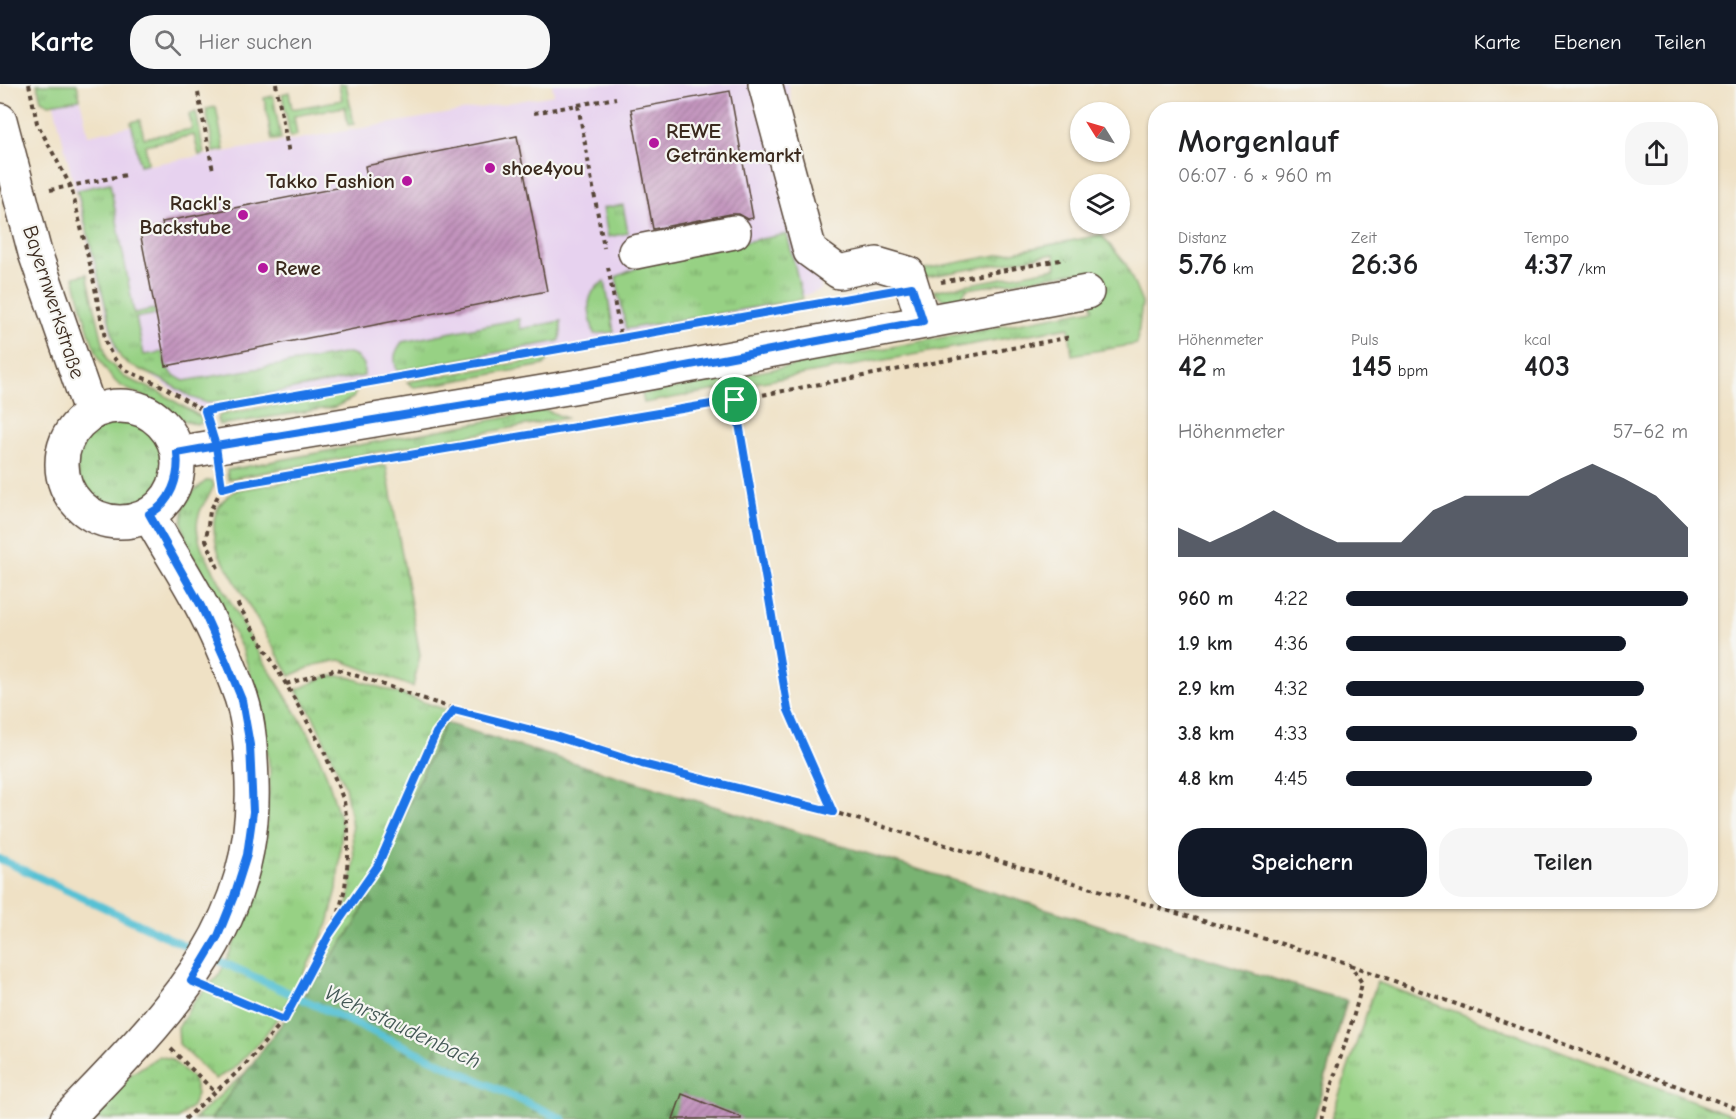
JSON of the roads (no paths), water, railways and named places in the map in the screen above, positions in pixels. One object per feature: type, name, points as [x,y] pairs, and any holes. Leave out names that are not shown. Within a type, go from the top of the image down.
[{"type":"street","points":[[765,84],[810,251],[839,272],[877,264],[908,273],[923,321]]},
{"type":"street","name":"Bayernwerkstraße","points":[[0,120],[35,253],[91,413]]},
{"type":"street","points":[[635,252],[734,232]]},
{"type":"street","points":[[177,453],[585,385],[1087,292]]},
{"type":"street","points":[[110,407],[130,407],[148,413],[164,426],[177,453],[176,482],[166,500],[153,513],[136,521],[118,523],[99,519],[83,510],[70,496],[63,479],[62,460],[66,442],[75,426],[91,413],[110,407]]},
{"type":"street","points":[[67,1119],[151,1030],[191,981],[218,936],[234,896],[247,855],[253,812],[250,745],[242,700],[201,606],[149,514]]},
{"type":"waterway","name":"Wehrstaudenbach","points":[[0,859],[199,952]]},
{"type":"waterway","name":"Wehrstaudenbach","points":[[211,957],[562,1119]]},
{"type":"place","name":"REWE Getränkemarkt","points":[[654,143]]},
{"type":"place","name":"shoe4you","points":[[490,168]]},
{"type":"place","name":"Takko Fashion","points":[[407,181]]},
{"type":"place","name":"Rackl's Backstube","points":[[243,215]]},
{"type":"place","name":"Rewe","points":[[263,268]]}]
